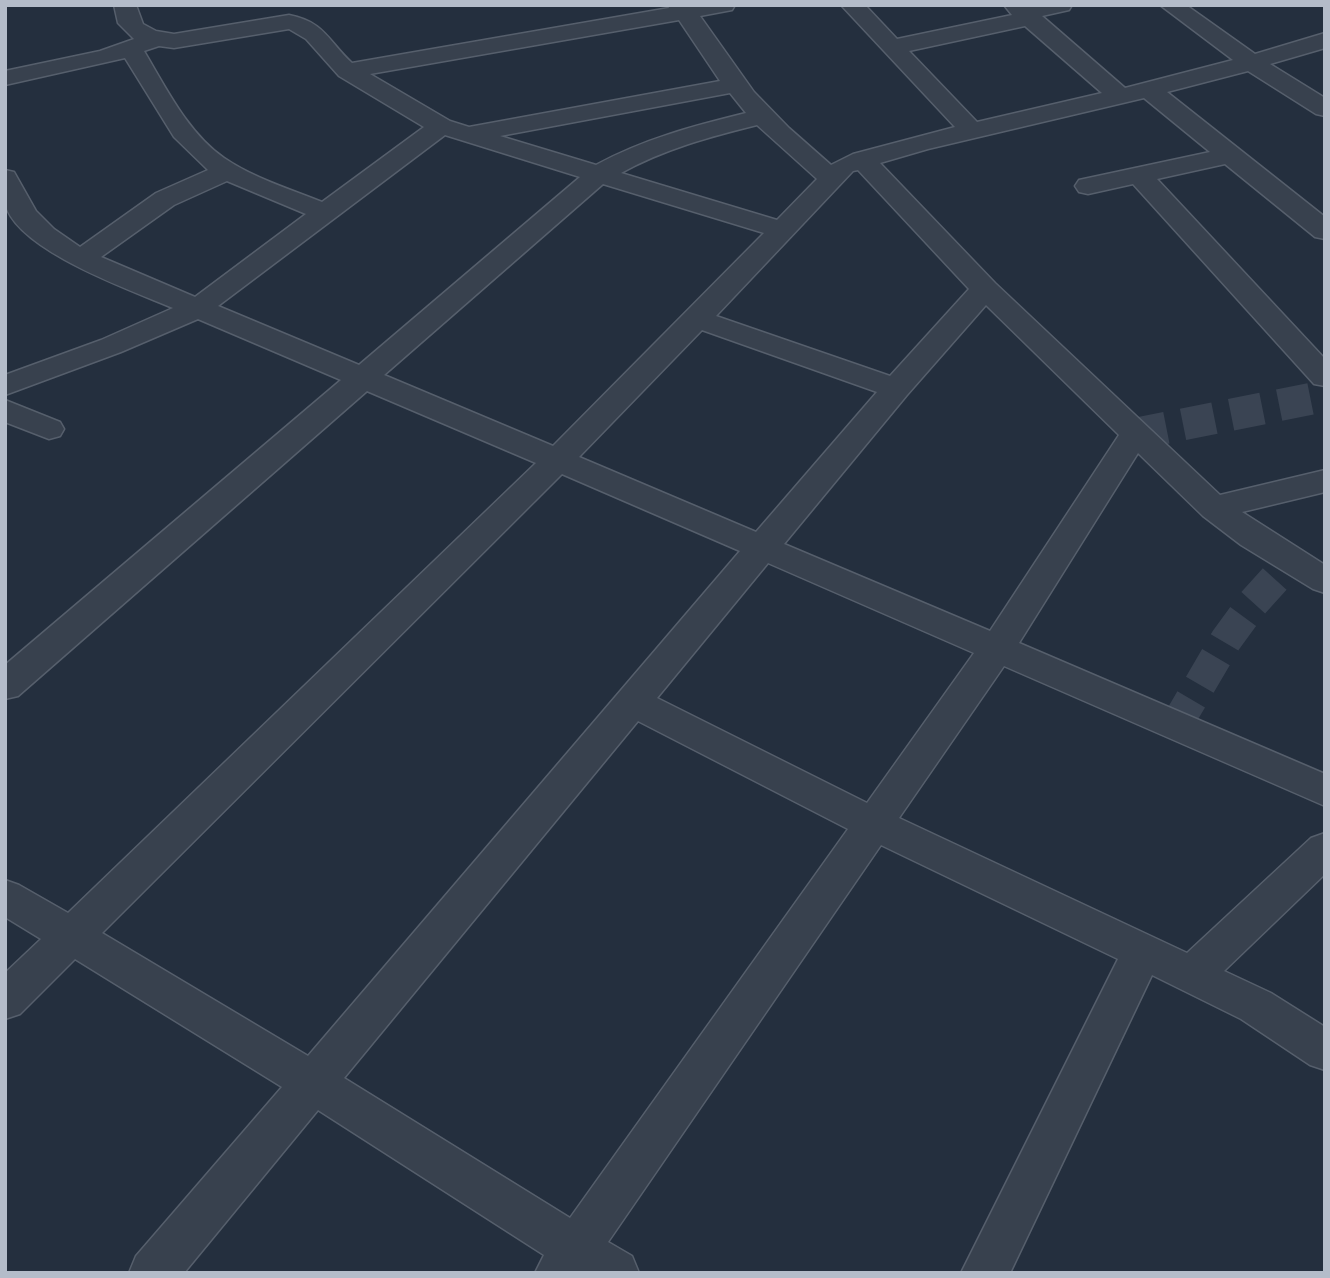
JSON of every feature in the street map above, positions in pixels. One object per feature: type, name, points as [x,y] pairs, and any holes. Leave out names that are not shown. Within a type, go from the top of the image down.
[{"type":"street","points":[[125,5],[125,17],[139,34],[174,41],[289,22],[296,14],[309,26],[334,61],[347,71],[453,131],[781,230]]},
{"type":"street","points":[[347,71],[682,9],[724,5]]},
{"type":"street","points":[[852,5],[972,131]]},
{"type":"street","points":[[892,47],[1023,12],[1062,5]]},
{"type":"street","points":[[1171,5],[1251,62],[1325,109]]},
{"type":"street","points":[[682,9],[736,85],[762,116],[792,146],[831,178]]},
{"type":"street","points":[[1023,12],[1134,93],[1230,155],[1325,231]]},
{"type":"street","points":[[5,78],[131,49],[155,39]]},
{"type":"street","points":[[5,1001],[558,460],[844,166],[972,131],[1134,93],[1325,40]]},
{"type":"street","points":[[131,49],[161,100],[205,156],[228,171],[326,213]]},
{"type":"street","points":[[5,386],[111,346],[198,308],[326,213],[453,131],[736,85]]},
{"type":"street","points":[[5,686],[599,174],[639,152],[679,137],[762,116]]},
{"type":"street","points":[[1088,186],[1230,155]]},
{"type":"street","points":[[862,159],[985,289],[1214,508],[1253,537],[1325,582]]},
{"type":"street","points":[[81,259],[127,224],[165,200],[228,171]]},
{"type":"street","points":[[1139,175],[1325,377]]},
{"type":"street","points":[[5,178],[16,203],[32,226],[81,259],[558,460],[1325,791]]},
{"type":"street","points":[[153,1273],[896,388],[985,289]]},
{"type":"street","points":[[697,319],[896,388]]},
{"type":"street","points":[[5,410],[49,429]]},
{"type":"street","points":[[567,1260],[997,648],[1135,434]]},
{"type":"street","points":[[1214,508],[1325,481]]},
{"type":"street","points":[[635,702],[874,824],[1193,974],[1256,1006],[1325,1051]]},
{"type":"street","points":[[1193,974],[1325,849]]},
{"type":"street","points":[[5,897],[312,1081],[567,1260],[615,1273]]},
{"type":"street","points":[[985,1273],[1143,951]]},
{"type":"tunnel","points":[[1135,434],[1325,396]]},
{"type":"tunnel","points":[[1175,727],[1226,640],[1253,603],[1291,561]]}]
